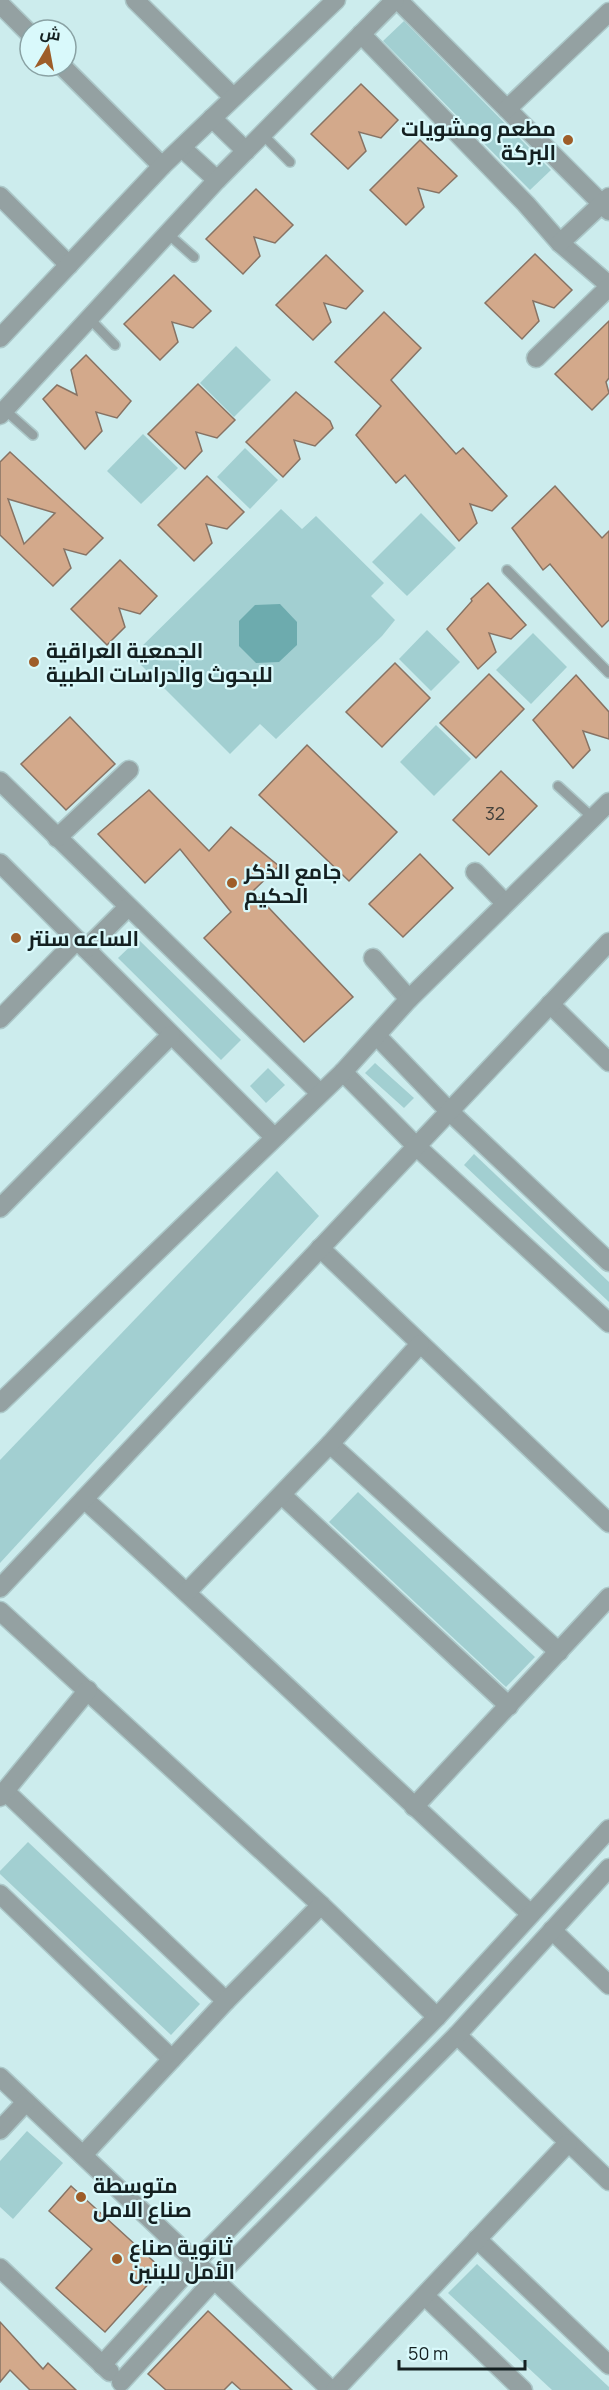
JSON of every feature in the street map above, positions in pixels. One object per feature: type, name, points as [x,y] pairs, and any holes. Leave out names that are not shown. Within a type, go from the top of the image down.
[{"type":"street","points":[[135,0],[233,97]]},
{"type":"street","points":[[3,412],[217,180],[397,0],[607,204],[560,243]]},
{"type":"street","points":[[0,338],[162,166],[330,2]]},
{"type":"street","points":[[0,4],[18,22]]},
{"type":"street","points":[[507,109],[609,12]]},
{"type":"street","points":[[361,34],[526,204],[560,243],[609,286],[536,358]]},
{"type":"street","points":[[74,78],[162,166]]},
{"type":"street","points":[[212,118],[246,151]]},
{"type":"street","points":[[182,147],[217,180]]},
{"type":"street","points":[[0,196],[69,265]]},
{"type":"street","points":[[57,838],[129,770]]},
{"type":"street","points":[[1,785],[320,1093]]},
{"type":"street","points":[[2,1397],[343,1072],[409,999],[609,802]]},
{"type":"street","points":[[0,862],[274,1137]]},
{"type":"street","points":[[475,872],[506,903]]},
{"type":"street","points":[[0,1019],[81,944],[128,907]]},
{"type":"street","points":[[0,1588],[609,942]]},
{"type":"street","points":[[373,958],[409,999]]},
{"type":"street","points":[[550,1004],[609,1062]]},
{"type":"street","points":[[0,1208],[171,1035]]},
{"type":"street","points":[[377,1036],[449,1111],[609,1262]]},
{"type":"street","points":[[343,1072],[417,1146],[609,1323]]},
{"type":"street","points":[[320,1248],[609,1523]]},
{"type":"street","points":[[187,1592],[330,1444],[420,1344]]},
{"type":"street","points":[[330,1444],[559,1652]]},
{"type":"street","points":[[282,1495],[509,1706]]},
{"type":"street","points":[[84,1499],[187,1592],[414,1807],[531,1914]]},
{"type":"street","points":[[414,1807],[609,1597]]},
{"type":"street","points":[[0,1611],[321,1905],[437,2016]]},
{"type":"street","points":[[88,1690],[2,1794],[226,2001]]},
{"type":"street","points":[[102,2366],[195,2263],[437,2016],[609,1829]]},
{"type":"street","points":[[0,2268],[125,2386],[213,2280],[457,2035],[609,1868]]},
{"type":"street","points":[[0,1894],[172,2059]]},
{"type":"street","points":[[83,2155],[226,2001],[321,1905]]},
{"type":"street","points":[[552,1930],[609,1985]]},
{"type":"street","points":[[457,2035],[609,2181]]},
{"type":"street","points":[[0,2077],[213,2280],[333,2390],[425,2296],[568,2143]]},
{"type":"street","points":[[0,2130],[26,2102]]},
{"type":"street","points":[[477,2239],[609,2365]]},
{"type":"street","points":[[425,2296],[523,2390]]},
{"type":"lane","points":[[263,135],[290,162]]},
{"type":"lane","points":[[167,233],[194,257]]},
{"type":"lane","points":[[88,318],[115,345]]},
{"type":"lane","points":[[3,412],[33,435]]},
{"type":"lane","points":[[507,570],[609,674]]},
{"type":"lane","points":[[558,786],[593,818]]},
{"type":"shaded area","points":[[404,21],[551,170],[530,190],[383,41]]},
{"type":"shaded area","points":[[236,346],[271,380],[234,417],[200,383]]},
{"type":"shaded area","points":[[143,434],[178,468],[141,504],[107,471]]},
{"type":"shaded area","points":[[245,448],[278,480],[250,509],[217,477]]},
{"type":"shaded area","points":[[281,509],[302,529],[316,516],[384,583],[371,596],[395,620],[382,636],[276,739],[260,724],[230,754],[132,656]]},
{"type":"shaded area","points":[[421,513],[456,548],[407,596],[372,562]]},
{"type":"shaded area","points":[[280,604],[297,622],[297,645],[279,662],[256,663],[239,646],[239,621],[255,605]]},
{"type":"shaded area","points":[[427,630],[460,662],[431,691],[399,659]]},
{"type":"shaded area","points":[[533,633],[567,667],[531,704],[496,670]]},
{"type":"shaded area","points":[[436,725],[471,759],[434,796],[400,762]]},
{"type":"shaded area","points":[[138,939],[241,1040],[221,1060],[118,958]]},
{"type":"shaded area","points":[[375,1063],[414,1098],[404,1108],[365,1073]]},
{"type":"shaded area","points":[[268,1068],[285,1085],[266,1103],[250,1086]]},
{"type":"shaded area","points":[[474,1154],[609,1282],[609,1302],[464,1165]]},
{"type":"shaded area","points":[[277,1171],[319,1216],[0,1563],[0,1460]]},
{"type":"shaded area","points":[[358,1492],[535,1657],[506,1687],[329,1522]]},
{"type":"shaded area","points":[[28,1842],[200,2004],[171,2035],[0,1874],[0,1871]]},
{"type":"shaded area","points":[[27,2131],[63,2163],[13,2219],[0,2207],[0,2161]]},
{"type":"shaded area","points":[[477,2264],[609,2387],[609,2390],[552,2390],[448,2293]]},
{"type":"building","points":[[361,84],[398,120],[381,138],[359,132],[366,151],[348,169],[311,134]]},
{"type":"building","points":[[420,140],[457,176],[439,193],[418,188],[424,207],[406,225],[370,190]]},
{"type":"building","points":[[256,189],[293,225],[275,243],[254,237],[260,256],[243,274],[206,239]]},
{"type":"building","points":[[535,254],[572,290],[554,308],[533,301],[539,321],[522,339],[485,303]]},
{"type":"building","points":[[326,255],[363,291],[346,309],[324,303],[331,322],[313,340],[276,305]]},
{"type":"building","points":[[174,275],[211,311],[193,328],[172,322],[178,342],[160,360],[124,324]]},
{"type":"building","points":[[384,312],[421,348],[391,380],[456,454],[463,448],[507,496],[492,511],[470,504],[477,523],[459,541],[405,475],[396,483],[356,435],[381,406],[335,362]]},
{"type":"building","points":[[609,321],[609,378],[606,382],[609,393],[592,410],[555,374]]},
{"type":"building","points":[[86,355],[131,401],[117,418],[96,412],[102,431],[85,449],[43,399],[57,385],[77,395],[71,370]]},
{"type":"building","points":[[198,384],[235,420],[217,438],[196,432],[202,451],[185,469],[148,434]]},
{"type":"building","points":[[296,392],[330,421],[333,428],[315,446],[294,440],[300,459],[283,477],[246,442]]},
{"type":"building","points":[[10,452],[103,538],[86,555],[64,549],[71,568],[53,586],[0,535],[0,462]],"holes":[[[8,499],[55,513],[24,544]]]},
{"type":"building","points":[[207,476],[244,512],[227,529],[206,524],[212,543],[194,561],[158,525]]},
{"type":"building","points":[[555,486],[602,538],[609,531],[609,620],[602,627],[550,564],[543,570],[512,528]]},
{"type":"building","points":[[120,560],[157,596],[140,614],[119,608],[125,627],[107,645],[71,609]]},
{"type":"building","points":[[488,583],[526,625],[511,639],[489,633],[496,652],[478,669],[447,629],[472,601],[471,599]]},
{"type":"building","points":[[395,663],[430,698],[382,747],[346,712]]},
{"type":"building","points":[[489,674],[524,709],[476,758],[440,723]]},
{"type":"building","points":[[576,675],[609,712],[609,739],[583,731],[590,750],[573,768],[533,720]]},
{"type":"building","points":[[70,717],[115,764],[66,810],[21,764]]},
{"type":"building","points":[[307,745],[397,832],[349,881],[259,795]]},
{"type":"building","points":[[501,771],[537,806],[489,855],[453,820]]},
{"type":"building","points":[[149,790],[209,851],[231,827],[279,866],[253,891],[353,997],[304,1042],[204,938],[231,912],[180,849],[145,883],[98,834]]},
{"type":"building","points":[[420,854],[453,888],[403,937],[369,904]]},
{"type":"building","name":"ثانوية صناع الأمل للبنين","points":[[71,2186],[162,2269],[105,2332],[56,2288],[92,2249],[49,2211]]},
{"type":"building","points":[[208,2311],[292,2390],[241,2390],[232,2382],[224,2390],[166,2390],[148,2374]]},
{"type":"building","points":[[0,2322],[43,2369],[48,2363],[76,2390],[30,2390],[10,2370],[0,2382]]},
{"type":"place","name":"مطعم ومشويات البركة","points":[[568,140]]},
{"type":"place","name":"الجمعية العراقية للبحوث والدراسات الطبية","points":[[34,662]]},
{"type":"place","name":"جامع الذكر الحكيم","points":[[232,883]]},
{"type":"place","name":"الساعه سنتر","points":[[16,938]]},
{"type":"place","name":"متوسطة صناع الامل","points":[[81,2197]]},
{"type":"place","name":"ثانوية صناع الأمل للبنين","points":[[117,2259]]}]
